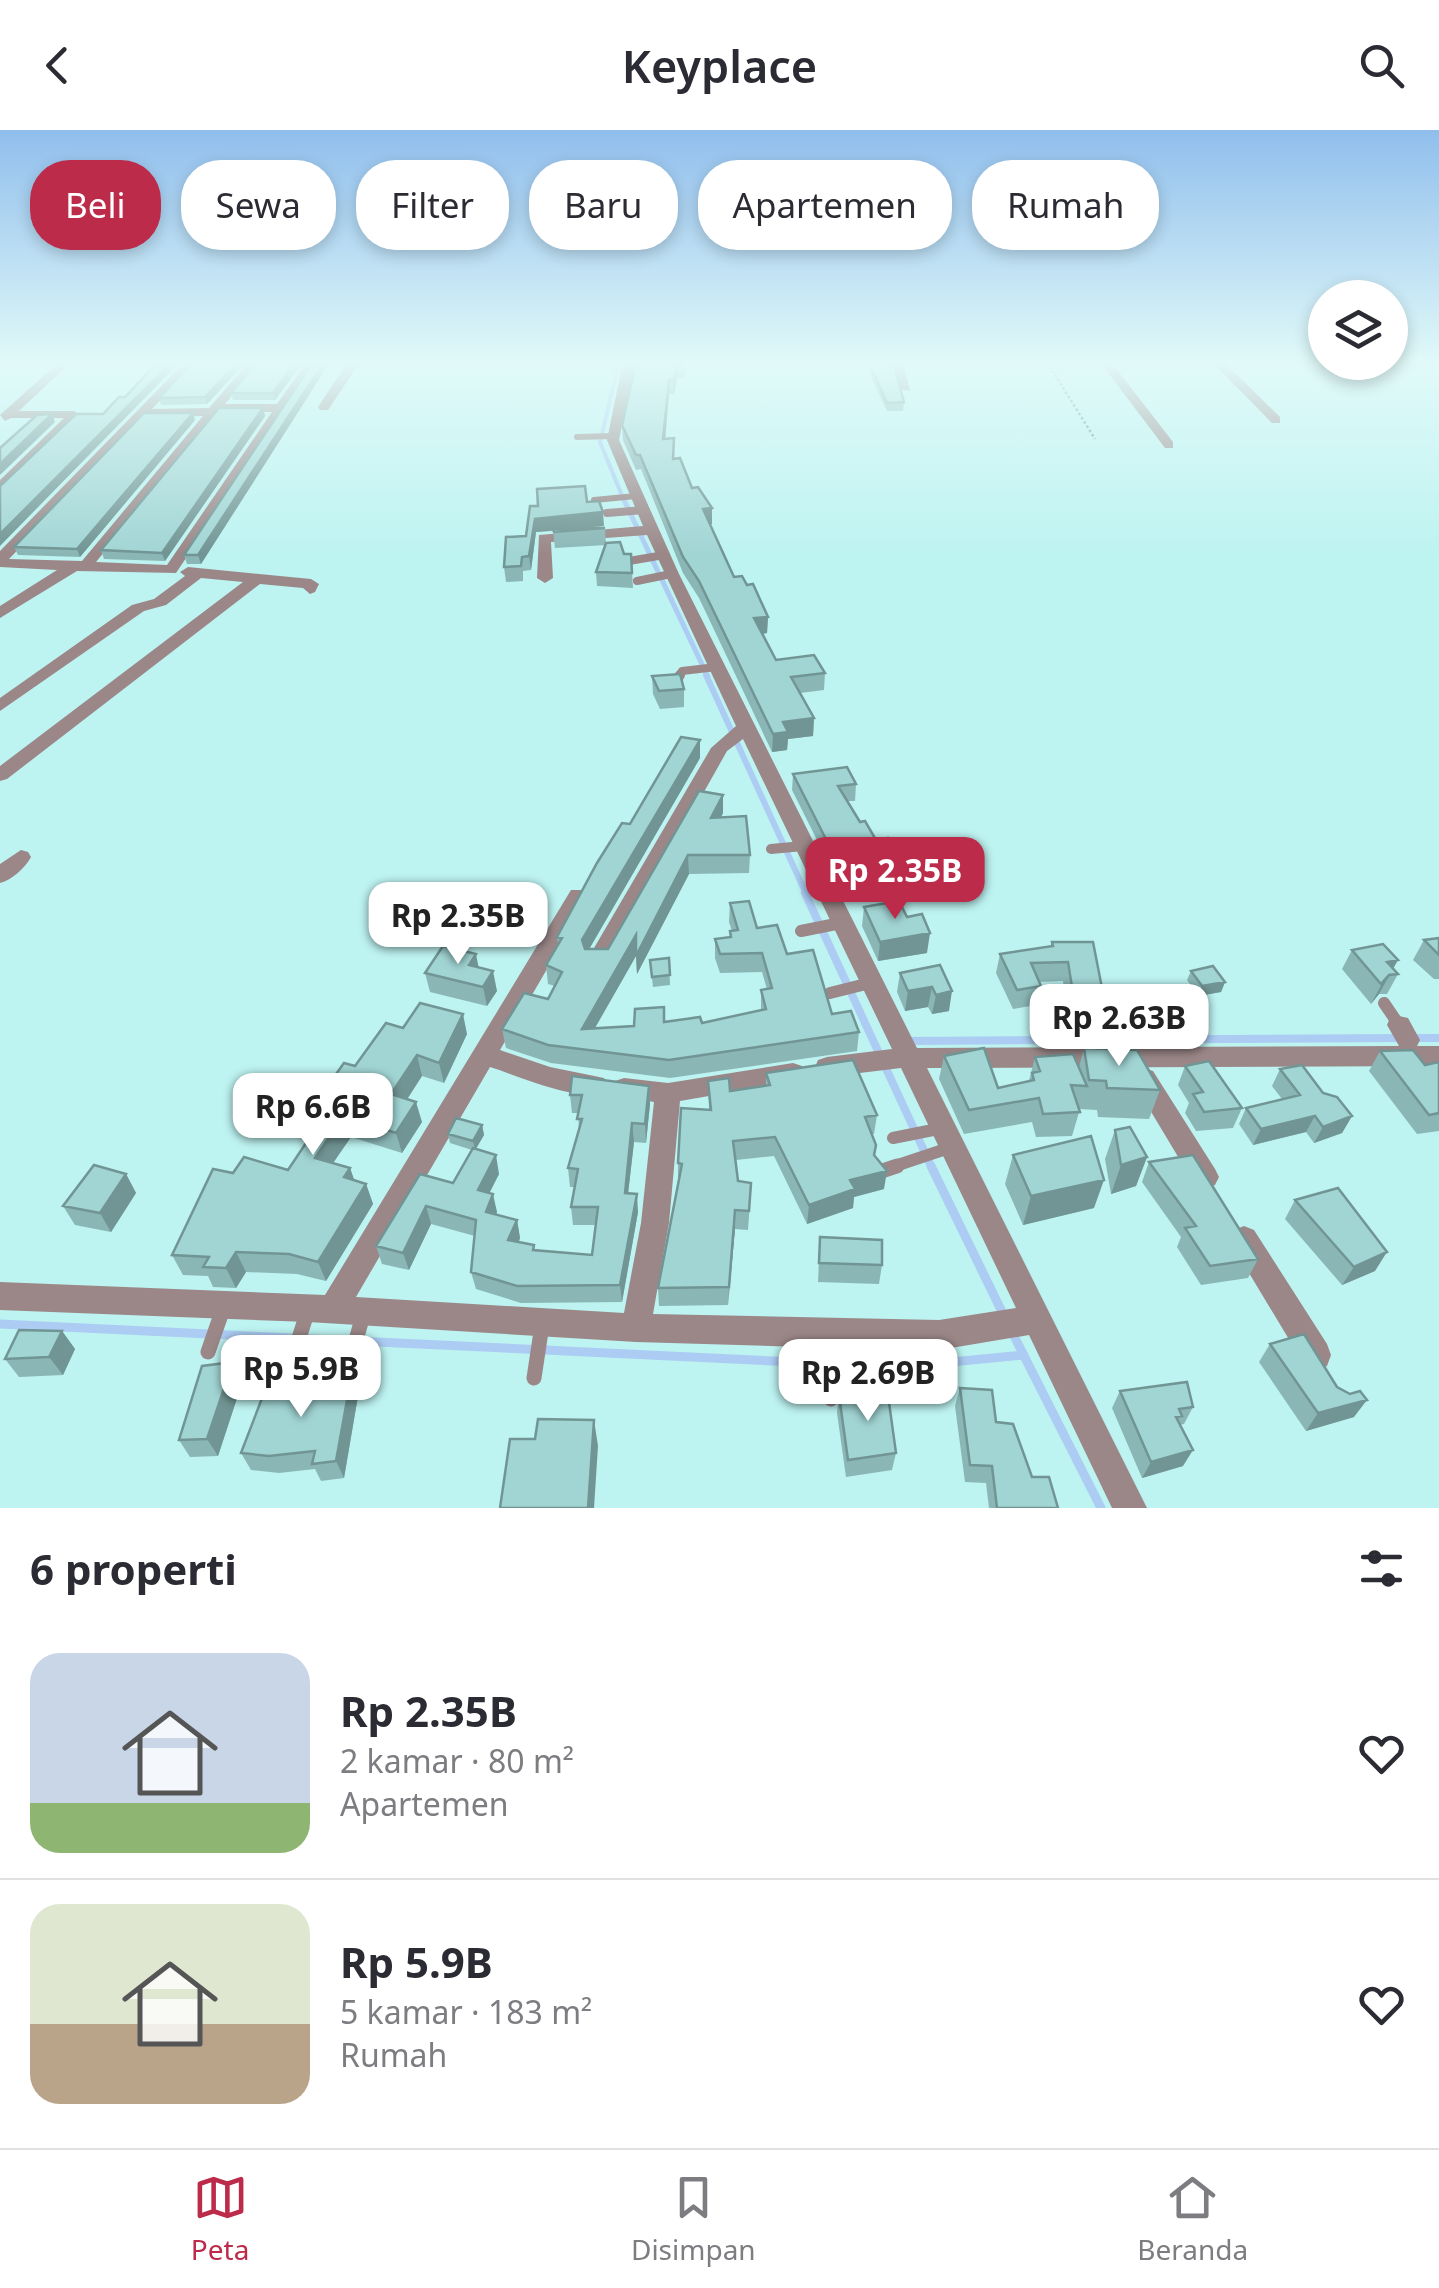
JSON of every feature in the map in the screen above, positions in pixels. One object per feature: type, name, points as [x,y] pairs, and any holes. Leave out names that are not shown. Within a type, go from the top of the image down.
[{"type":"street","points":[[0,488],[63,426]]},
{"type":"street","points":[[0,562],[127,426]]},
{"type":"street","points":[[0,612],[82,564],[200,426]]},
{"type":"street","points":[[171,570],[269,426]]},
{"type":"street","points":[[613,426],[611,436],[642,531],[660,556],[666,575],[746,726],[864,985],[901,1049],[1126,1508]]},
{"type":"street","points":[[1155,426],[1169,445]]},
{"type":"street","points":[[545,578],[544,538],[642,531]]},
{"type":"street","points":[[0,562],[171,570],[311,584],[310,589]]},
{"type":"street","points":[[0,706],[138,608],[160,602],[198,573]]},
{"type":"street","points":[[0,774],[258,578]]},
{"type":"street","points":[[598,960],[720,748],[746,726]]},
{"type":"street","points":[[0,876],[21,857]]},
{"type":"street","points":[[315,1313],[482,1054],[579,894]]},
{"type":"street","points":[[482,1054],[550,1076],[668,1093],[864,1060],[901,1049],[1291,1061],[1416,1045]]},
{"type":"street","points":[[1130,1055],[1329,1375]]},
{"type":"street","points":[[636,1328],[656,1223],[668,1093]]},
{"type":"street","points":[[0,1296],[222,1313],[315,1313],[541,1330],[636,1328],[835,1340],[940,1335],[1031,1320]]},
{"type":"lane","points":[[577,436],[611,436]]},
{"type":"lane","points":[[594,500],[612,498],[636,503]]},
{"type":"lane","points":[[607,514],[636,503]]},
{"type":"lane","points":[[629,560],[660,556]]},
{"type":"lane","points":[[637,581],[666,575]]},
{"type":"lane","points":[[674,684],[686,670],[714,667]]},
{"type":"lane","points":[[773,849],[798,847]]},
{"type":"lane","points":[[806,930],[836,924]]},
{"type":"lane","points":[[835,992],[864,985]]},
{"type":"lane","points":[[1384,1003],[1416,1045]]},
{"type":"lane","points":[[1076,1016],[1082,1054]]},
{"type":"lane","points":[[898,1137],[942,1139]]},
{"type":"lane","points":[[882,1171],[911,1160],[942,1139]]},
{"type":"lane","points":[[210,1346],[222,1313]]},
{"type":"lane","points":[[295,1351],[315,1313]]},
{"type":"lane","points":[[351,1358],[362,1318]]},
{"type":"lane","points":[[535,1370],[541,1330]]},
{"type":"lane","points":[[831,1399],[835,1340]]},
{"type":"path","points":[[1087,426],[1095,439]]},
{"type":"building","points":[[24,426],[39,426],[0,464],[0,448]]},
{"type":"building","points":[[63,426],[108,426],[0,534],[0,486]]},
{"type":"building","points":[[131,426],[182,426],[77,549],[14,547]]},
{"type":"building","points":[[204,426],[250,426],[162,553],[101,550]]},
{"type":"building","points":[[270,426],[282,426],[198,555],[184,555]]},
{"type":"building","points":[[623,426],[664,426],[663,439],[674,438],[673,459],[680,458],[692,488],[698,487],[712,508],[703,509],[734,577],[742,576],[747,585],[753,584],[768,617],[754,618],[776,660],[814,655],[825,673],[791,677],[814,718],[783,722],[788,732],[773,734],[699,581],[683,557],[640,455],[636,455]]},
{"type":"building","points":[[585,486],[587,502],[599,501],[603,512],[535,519],[529,556],[522,557],[521,566],[504,567],[506,537],[526,536],[530,506],[538,506],[537,489]]},
{"type":"building","points":[[605,528],[554,532],[553,529]]},
{"type":"building","points":[[620,542],[624,554],[631,554],[632,573],[596,572],[606,543]]},
{"type":"building","points":[[680,674],[684,689],[659,691],[652,676]]},
{"type":"building","points":[[681,737],[700,740],[582,940],[585,949],[608,949],[699,791],[723,795],[711,818],[746,816],[750,855],[688,855],[636,956],[636,935],[582,1029],[634,1026],[635,1009],[664,1007],[664,1022],[700,1017],[702,1023],[766,1009],[761,990],[772,988],[762,953],[720,954],[715,939],[731,937],[730,931],[738,930],[730,903],[749,901],[757,928],[777,925],[787,954],[813,950],[832,1014],[851,1011],[859,1032],[669,1060],[548,1045],[502,1029],[524,993],[548,999],[562,972],[546,965],[562,938],[557,937],[597,863],[622,823],[630,824]]},
{"type":"building","points":[[847,767],[856,784],[838,786],[860,822],[865,821],[876,840],[888,838],[898,856],[837,861],[793,774]]},
{"type":"building","points":[[899,901],[907,917],[922,914],[930,933],[880,942],[864,907]]},
{"type":"building","points":[[468,905],[509,914],[501,928],[460,918]]},
{"type":"building","points":[[1439,938],[1439,955],[1424,940]]},
{"type":"building","points":[[1052,942],[1093,942],[1103,993],[1081,988],[1073,993],[1068,962],[1031,963],[1041,986],[1017,990],[1000,954],[1053,946]]},
{"type":"building","points":[[1383,944],[1398,960],[1387,962],[1398,974],[1389,975],[1381,984],[1352,950]]},
{"type":"building","points":[[443,946],[476,954],[469,965],[493,971],[483,987],[425,973]]},
{"type":"building","points":[[669,958],[670,975],[652,977],[650,960]]},
{"type":"building","points":[[940,965],[952,991],[936,995],[932,987],[908,991],[900,973]]},
{"type":"building","points":[[1213,966],[1225,982],[1202,986],[1191,971]]},
{"type":"building","points":[[420,1003],[463,1014],[439,1063],[417,1055],[391,1094],[416,1102],[396,1133],[344,1116],[315,1158],[350,1168],[344,1177],[366,1184],[318,1262],[289,1254],[236,1252],[226,1268],[203,1267],[209,1257],[172,1255],[213,1169],[233,1173],[244,1157],[288,1170],[324,1109],[314,1105],[344,1063],[355,1066],[386,1023],[403,1028]]},
{"type":"building","points":[[984,1048],[998,1088],[1034,1080],[1032,1073],[1040,1071],[1035,1057],[1073,1054],[1087,1086],[1071,1085],[1080,1112],[1043,1114],[1039,1098],[969,1110],[944,1056]]},
{"type":"building","points":[[1084,1048],[1137,1050],[1160,1090],[1107,1088],[1106,1081],[1089,1080]]},
{"type":"building","points":[[1413,1050],[1425,1065],[1439,1062],[1439,1113],[1429,1115],[1380,1051]]},
{"type":"building","points":[[853,1060],[877,1115],[865,1117],[876,1145],[874,1155],[887,1171],[850,1180],[855,1189],[809,1205],[775,1137],[733,1141],[738,1181],[751,1183],[749,1211],[735,1210],[729,1287],[658,1288],[682,1164],[678,1163],[681,1108],[711,1110],[708,1081],[729,1078],[730,1091],[770,1085],[766,1073]]},
{"type":"building","points":[[1209,1061],[1242,1108],[1204,1112],[1193,1094],[1203,1092],[1185,1066]]},
{"type":"building","points":[[1302,1065],[1323,1093],[1337,1097],[1352,1116],[1323,1127],[1315,1116],[1261,1129],[1246,1108],[1300,1095],[1280,1069]]},
{"type":"building","points":[[572,1076],[649,1086],[645,1124],[632,1123],[625,1193],[637,1194],[620,1285],[517,1286],[471,1272],[476,1220],[426,1206],[403,1253],[376,1246],[420,1174],[453,1183],[473,1148],[496,1155],[478,1190],[493,1194],[486,1212],[517,1220],[508,1240],[534,1245],[533,1250],[592,1255],[598,1207],[571,1207],[578,1169],[568,1168],[582,1119],[577,1119],[582,1095],[570,1095]]},
{"type":"building","points":[[456,1118],[482,1125],[473,1141],[448,1134]]},
{"type":"building","points":[[1130,1127],[1147,1157],[1121,1165],[1115,1130]]},
{"type":"building","points":[[1091,1136],[1104,1180],[1031,1196],[1013,1155]]},
{"type":"building","points":[[1193,1155],[1258,1259],[1210,1266],[1185,1228],[1196,1226],[1149,1162]]},
{"type":"building","points":[[94,1165],[126,1174],[100,1213],[63,1206]]},
{"type":"building","points":[[1338,1188],[1387,1252],[1354,1267],[1295,1200]]},
{"type":"building","points":[[820,1237],[882,1240],[882,1265],[819,1263]]},
{"type":"building","points":[[19,1330],[62,1331],[49,1357],[5,1359]]},
{"type":"building","points":[[1304,1334],[1337,1387],[1350,1394],[1360,1391],[1367,1400],[1318,1413],[1270,1344]]},
{"type":"building","points":[[233,1362],[207,1439],[179,1440],[202,1366]]},
{"type":"building","points":[[316,1375],[315,1380],[351,1378],[336,1461],[312,1464],[315,1451],[269,1456],[241,1453],[264,1393],[287,1391],[290,1377]]},
{"type":"building","points":[[1187,1382],[1193,1407],[1179,1409],[1182,1416],[1176,1417],[1193,1450],[1151,1462],[1120,1391]]},
{"type":"building","points":[[887,1388],[896,1453],[848,1460],[839,1395]]},
{"type":"building","points":[[960,1388],[992,1390],[996,1422],[1013,1424],[1032,1477],[1049,1477],[1058,1508],[997,1508],[992,1466],[970,1465]]},
{"type":"building","points":[[538,1419],[594,1420],[588,1508],[500,1508],[510,1439],[535,1439]]},
{"type":"waterway","points":[[604,426],[600,442],[625,503]]},
{"type":"waterway","points":[[624,500],[708,677]]},
{"type":"waterway","points":[[706,675],[807,896]]},
{"type":"waterway","points":[[805,893],[932,1168]]},
{"type":"waterway","points":[[905,1041],[1403,1038]]},
{"type":"waterway","points":[[1415,1038],[1439,1038]]},
{"type":"waterway","points":[[931,1166],[1005,1318]]},
{"type":"waterway","points":[[0,1324],[900,1367],[1024,1355]]},
{"type":"waterway","points":[[1013,1334],[1024,1355]]},
{"type":"waterway","points":[[1024,1355],[1101,1508]]}]
